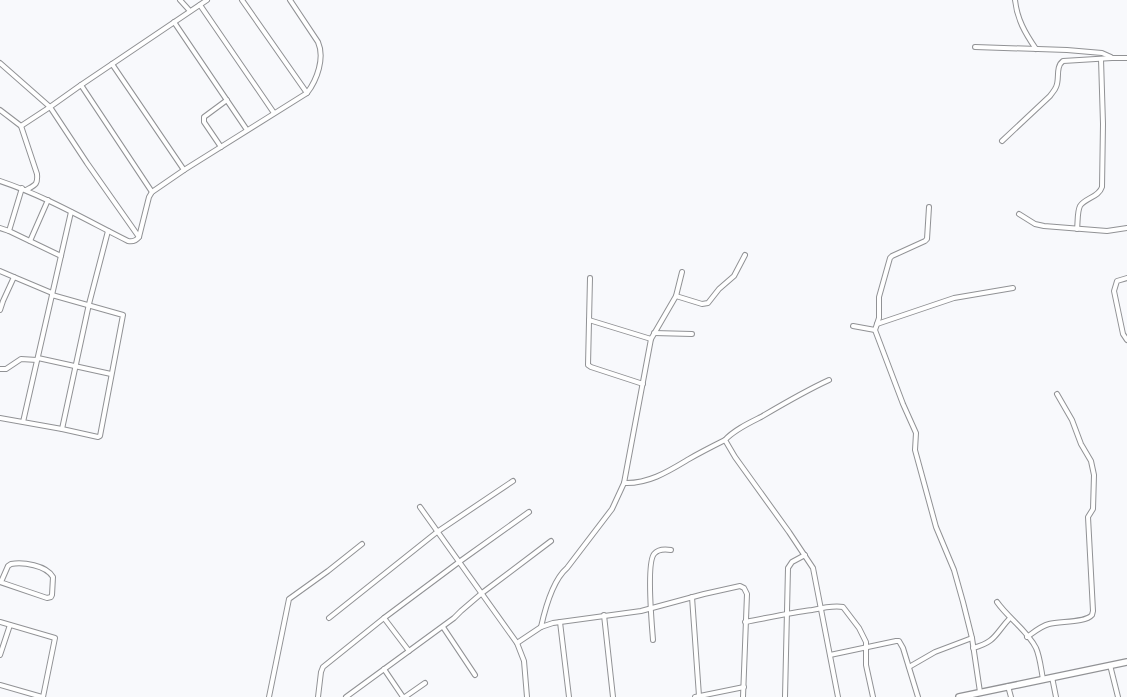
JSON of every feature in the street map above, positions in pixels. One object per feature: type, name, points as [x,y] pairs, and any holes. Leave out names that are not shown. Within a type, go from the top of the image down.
[{"type":"street","points":[[180,0],[190,12]]},
{"type":"street","points":[[21,126],[207,0]]},
{"type":"street","points":[[242,0],[307,93]]},
{"type":"street","points":[[0,181],[24,189],[48,200],[128,241],[133,242],[139,236],[149,197],[152,192],[184,170],[307,93],[314,84],[321,57],[321,48],[290,0]]},
{"type":"street","points":[[1015,0],[1019,21],[1036,49]]},
{"type":"street","points":[[200,5],[274,114]]},
{"type":"street","points":[[174,22],[247,130]]},
{"type":"street","points":[[975,47],[1097,52],[1106,54],[1112,58]]},
{"type":"street","points":[[1002,141],[1050,96],[1056,88],[1060,63],[1066,60],[1127,58]]},
{"type":"street","points":[[1077,229],[1081,204],[1099,192],[1102,187],[1103,124],[1101,59]]},
{"type":"street","points":[[0,64],[50,107],[87,163],[139,236]]},
{"type":"street","points":[[112,64],[184,170]]},
{"type":"street","points":[[81,85],[152,192]]},
{"type":"street","points":[[221,147],[203,119],[227,100]]},
{"type":"street","points":[[0,110],[21,126],[38,180],[36,184],[24,189],[9,231]]},
{"type":"street","points":[[30,241],[48,200]]},
{"type":"street","points":[[929,207],[927,239],[892,256],[888,262],[879,297],[880,311],[878,324],[875,330],[903,404],[916,433],[915,450],[927,495],[936,527],[954,570],[972,638],[980,692]]},
{"type":"street","points":[[23,422],[71,212]]},
{"type":"street","points":[[1019,214],[1040,226],[1107,231],[1127,228]]},
{"type":"street","points":[[0,228],[61,256]]},
{"type":"street","points":[[62,429],[89,304],[108,231]]},
{"type":"street","points":[[676,296],[702,304],[708,303],[719,289],[734,276],[745,255]]},
{"type":"street","points":[[0,271],[52,294],[123,315],[100,436],[96,437],[62,429],[0,418]]},
{"type":"street","points":[[541,627],[545,609],[561,573],[570,564],[612,509],[624,483],[651,339],[676,296],[682,272]]},
{"type":"street","points":[[0,310],[2,301],[14,277]]},
{"type":"street","points":[[590,278],[588,365],[643,384]]},
{"type":"street","points":[[1127,278],[1117,281],[1114,291],[1123,334],[1127,340]]},
{"type":"street","points":[[878,324],[954,298],[1013,288]]},
{"type":"street","points":[[589,320],[651,339]]},
{"type":"street","points":[[853,326],[875,330]]},
{"type":"street","points":[[654,333],[692,334]]},
{"type":"street","points":[[0,368],[6,368],[21,358],[38,359],[111,374]]},
{"type":"street","points":[[624,483],[632,483],[656,478],[725,440],[730,435],[752,421],[809,389],[829,380]]},
{"type":"street","points":[[1027,636],[1050,624],[1087,618],[1092,615],[1093,611],[1088,517],[1093,509],[1094,475],[1091,461],[1081,444],[1072,420],[1057,394]]},
{"type":"street","points":[[725,440],[813,568],[838,697]]},
{"type":"street","points":[[329,618],[437,532],[513,481]]},
{"type":"street","points":[[420,507],[517,643],[524,660],[527,697]]},
{"type":"street","points":[[318,697],[323,666],[384,618],[529,512]]},
{"type":"street","points":[[346,697],[454,618],[482,593],[551,541]]},
{"type":"street","points":[[269,697],[288,601],[362,544]]},
{"type":"street","points":[[653,640],[650,608],[650,570],[652,556],[654,553],[662,549],[671,550]]},
{"type":"street","points":[[785,697],[788,568],[792,562],[805,555]]},
{"type":"street","points":[[11,564],[33,566],[41,568],[52,574],[52,594],[47,598],[1,582],[8,566],[11,564]]},
{"type":"street","points":[[517,643],[541,627],[560,622],[641,611],[740,586],[744,588],[746,594],[743,697]]},
{"type":"street","points":[[692,597],[697,697],[744,687]]},
{"type":"street","points":[[997,602],[1027,636],[1036,649],[1043,679]]},
{"type":"street","points":[[745,622],[788,613],[839,606],[843,607],[863,634],[866,642],[866,665],[873,697]]},
{"type":"street","points":[[604,615],[613,697]]},
{"type":"street","points":[[384,618],[409,651]]},
{"type":"street","points":[[973,648],[981,646],[992,640],[1010,618]]},
{"type":"street","points":[[0,622],[55,638],[42,697],[0,685]]},
{"type":"street","points":[[560,622],[569,697]]},
{"type":"street","points":[[0,655],[10,625]]},
{"type":"street","points":[[442,627],[475,675]]},
{"type":"street","points":[[909,667],[934,652],[972,638]]},
{"type":"street","points":[[830,655],[899,641],[903,648],[918,697]]},
{"type":"street","points":[[961,697],[1127,662]]},
{"type":"street","points":[[1110,665],[1118,697]]},
{"type":"street","points":[[384,669],[404,697],[425,682]]},
{"type":"street","points":[[1052,677],[1056,697]]},
{"type":"street","points":[[1008,686],[1011,697]]}]
